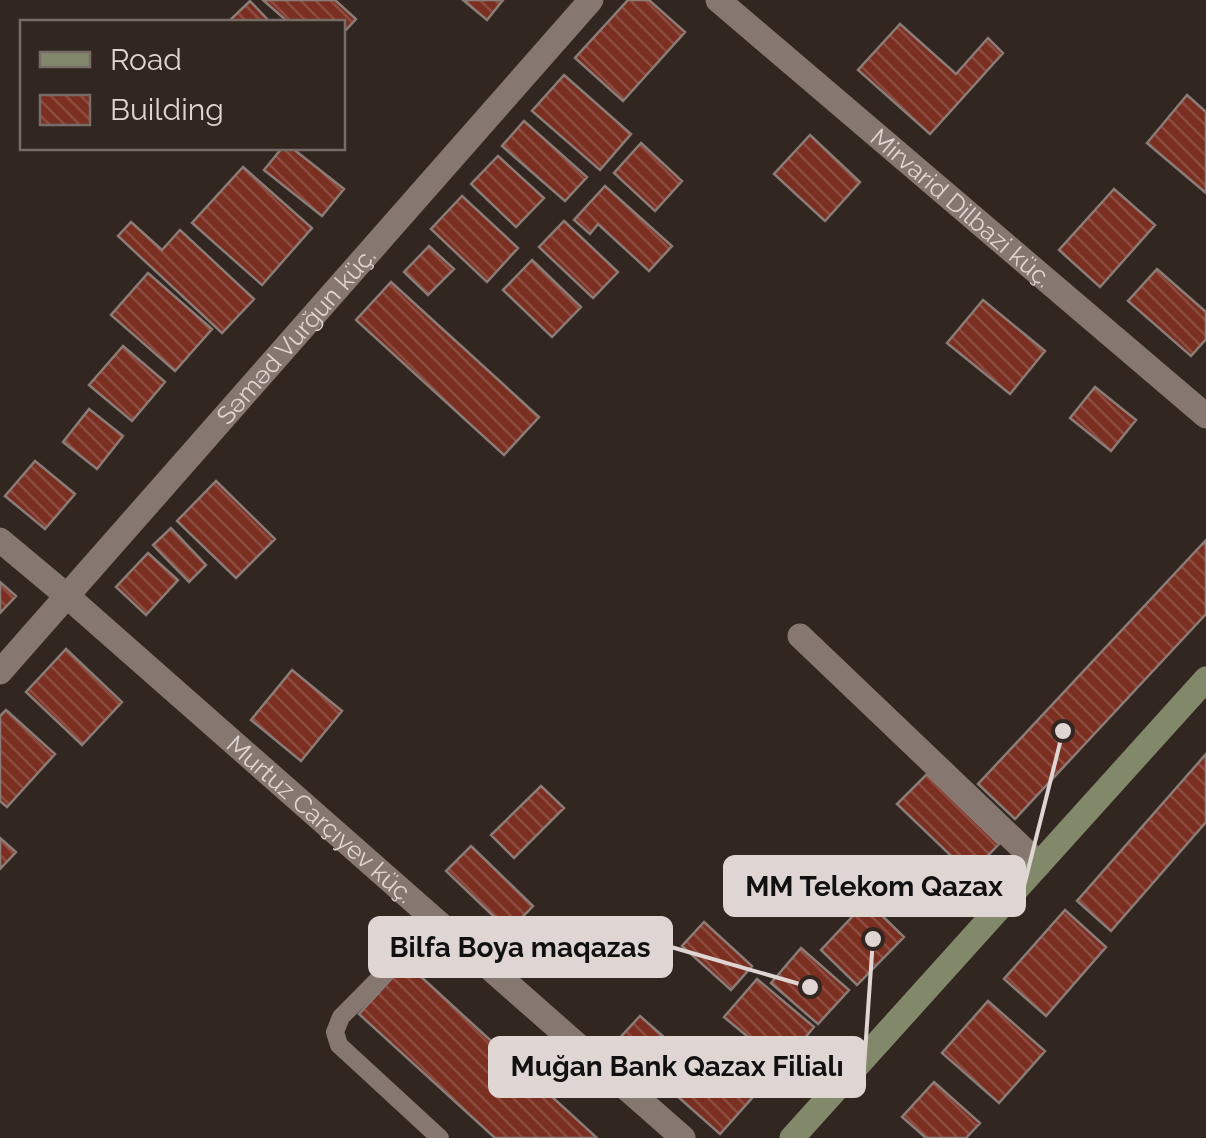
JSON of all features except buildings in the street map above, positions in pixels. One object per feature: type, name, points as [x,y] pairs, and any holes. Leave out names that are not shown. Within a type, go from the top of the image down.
[{"type":"main road","points":[[792,1138],[1206,679]]},
{"type":"street","name":"Səməd Vurğun küç.","points":[[0,672],[591,0]]},
{"type":"street","name":"Mirvarid Dilbazi küç.","points":[[718,0],[1206,416]]},
{"type":"street","name":"Murtuz Carçıyev küç.","points":[[0,540],[682,1138]]},
{"type":"street","points":[[800,636],[1039,864]]},
{"type":"lane","points":[[436,920],[341,1016],[335,1032],[339,1045],[440,1138]]},
{"type":"place","name":"MM Telekom Qazax","points":[[1063,731]]},
{"type":"place","name":"Muğan Bank Qazax Filialı","points":[[873,939]]},
{"type":"place","name":"Bilfa Boya maqazas","points":[[810,987]]}]
